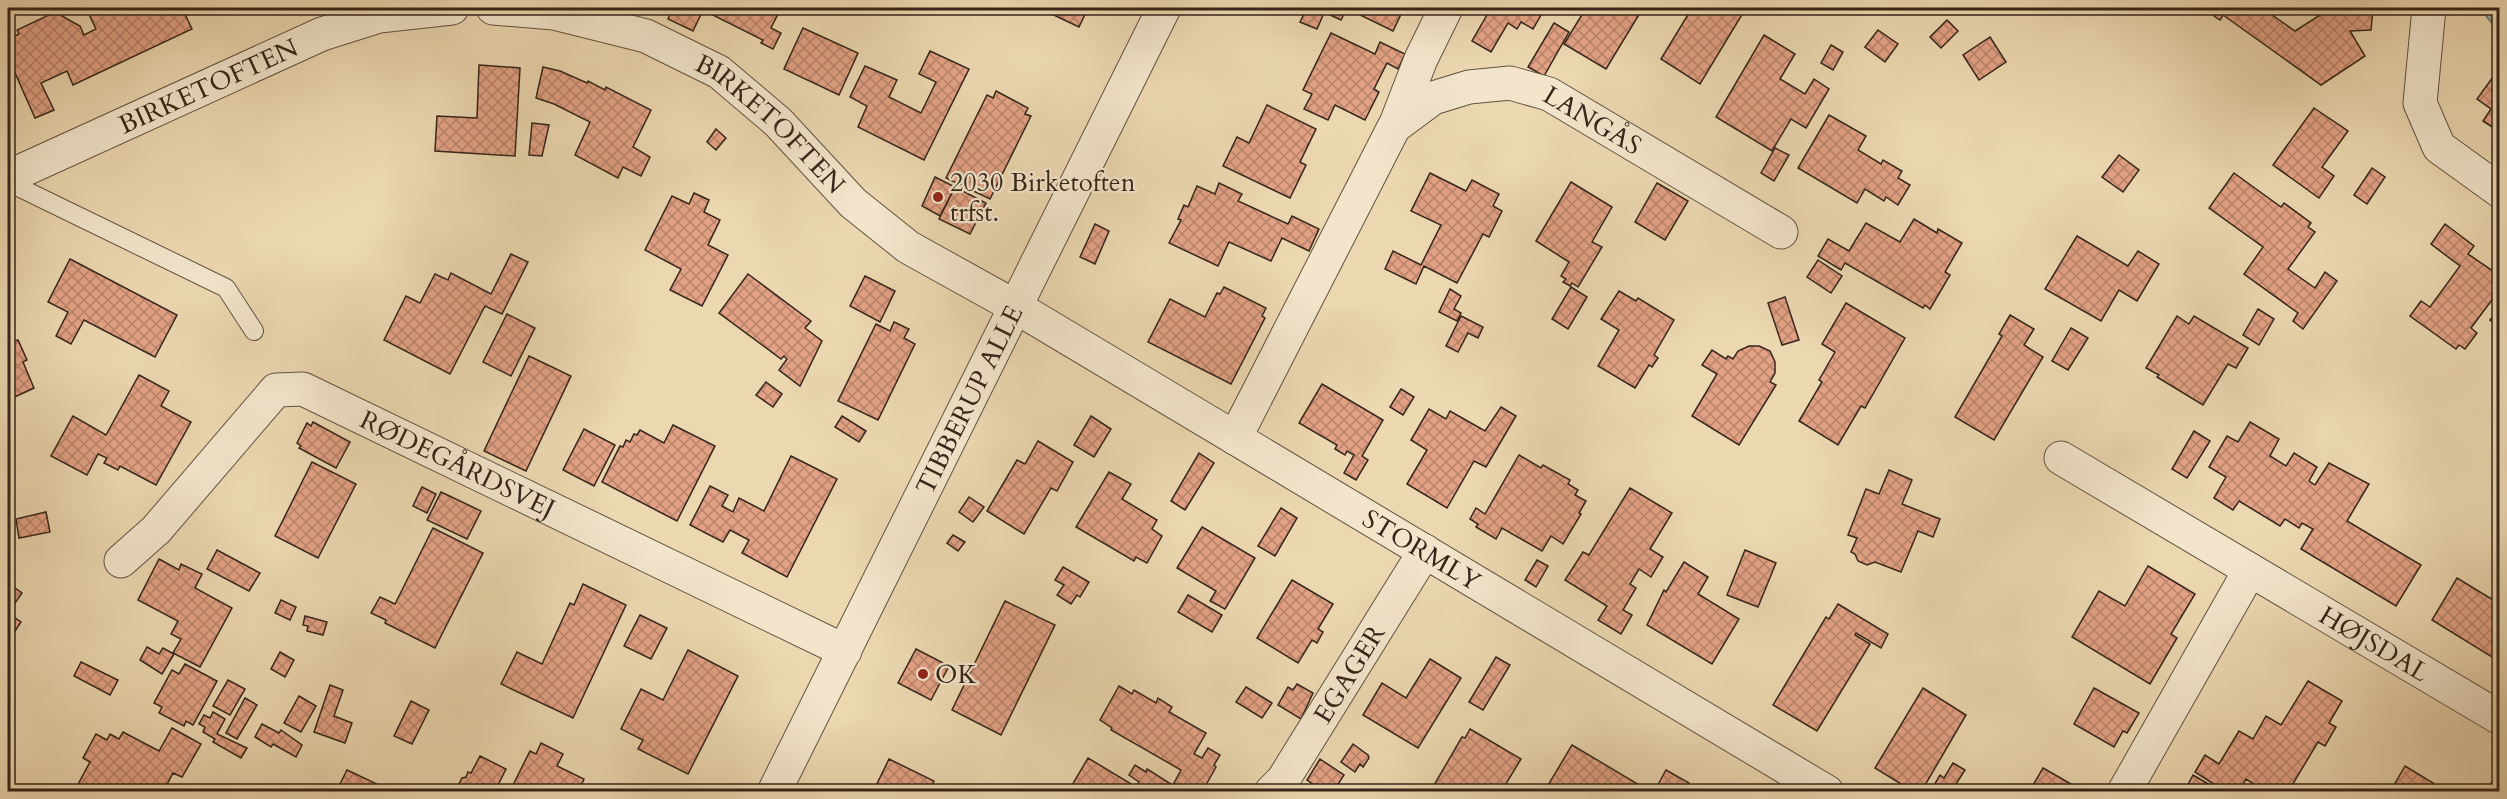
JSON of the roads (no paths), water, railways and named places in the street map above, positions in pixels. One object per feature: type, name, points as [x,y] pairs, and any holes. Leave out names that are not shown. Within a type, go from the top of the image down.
[{"type":"street","name":"BIRKETOFTEN","points":[[8,177],[322,34],[379,16],[452,8]]},
{"type":"street","name":"BIRKETOFTEN","points":[[493,8],[554,13],[646,36],[719,72],[778,122],[853,203],[908,247],[1016,308]]},
{"type":"street","name":"TIBBERUP ALLE","points":[[774,792],[1164,8]]},
{"type":"street","name":"LANGÅS","points":[[1235,438],[1394,128],[1421,59],[1446,8]]},
{"type":"street","points":[[2429,8],[2420,103],[2439,147],[2499,191]]},
{"type":"street","name":"LANGÅS","points":[[1394,128],[1433,98],[1469,87],[1510,83],[1530,88],[1549,94],[1781,231]]},
{"type":"street","name":"STORMLY","points":[[1016,308],[1827,792]]},
{"type":"street","name":"RØDEGÅRDSVEJ","points":[[121,561],[156,530],[276,390],[303,389],[845,651]]},
{"type":"street","name":"HØJSDAL","points":[[2061,458],[2499,718]]},
{"type":"street","name":"EGAGER","points":[[1271,792],[1283,780],[1425,551]]},
{"type":"street","points":[[2124,792],[2250,570]]},
{"type":"lane","points":[[8,182],[226,288],[254,331]]},
{"type":"water","points":[[2480,8],[2499,8],[2499,33]]},
{"type":"place","name":"2030 Birketoften trfst.","points":[[938,197]]},
{"type":"place","name":"OK","points":[[923,674]]}]
